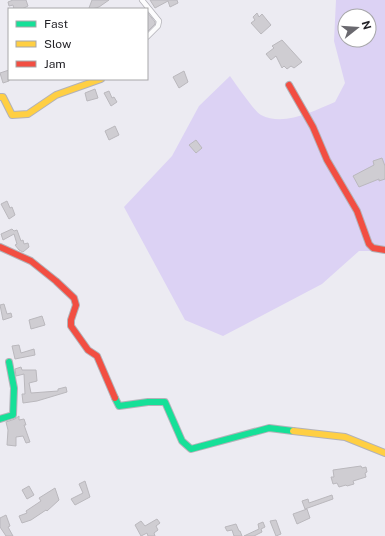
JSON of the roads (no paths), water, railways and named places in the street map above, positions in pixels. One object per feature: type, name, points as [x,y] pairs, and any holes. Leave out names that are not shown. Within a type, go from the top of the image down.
[{"type":"street","points":[[142,0],[159,21],[158,26],[148,36]]},
{"type":"street","points":[[0,97],[3,97],[12,116],[28,114],[56,95],[98,80]]},
{"type":"street","points":[[289,85],[313,127],[328,160],[357,211],[368,244],[373,248],[385,250]]},
{"type":"street","points":[[0,247],[31,261],[74,298],[76,302],[70,321],[71,326],[88,350],[97,356],[120,406],[148,402],[165,402],[182,441],[191,449],[269,428],[345,437],[385,453]]},
{"type":"street","points":[[0,419],[13,415],[15,402],[14,382],[9,362]]}]
